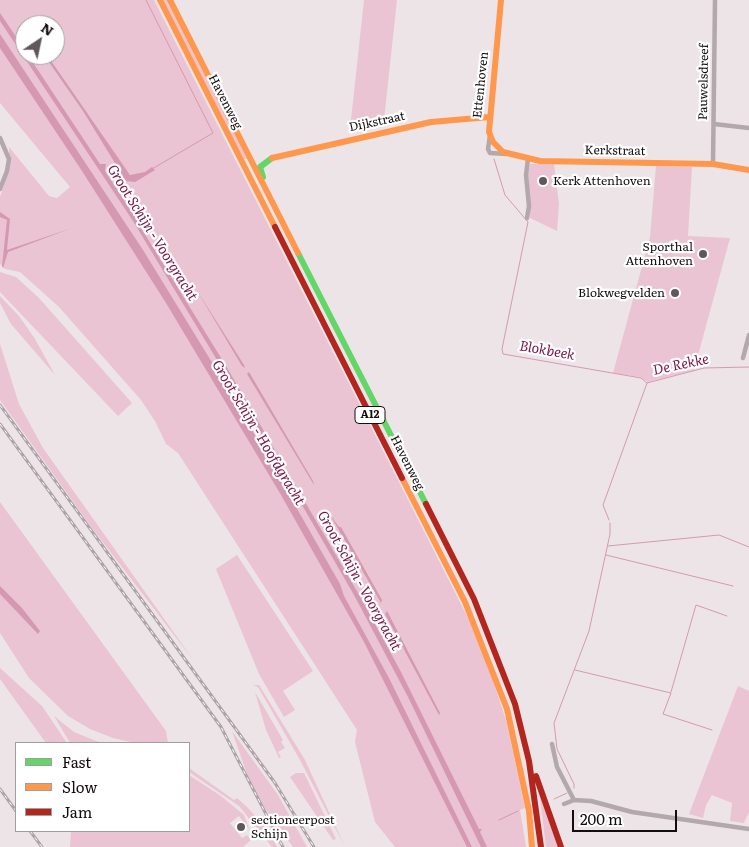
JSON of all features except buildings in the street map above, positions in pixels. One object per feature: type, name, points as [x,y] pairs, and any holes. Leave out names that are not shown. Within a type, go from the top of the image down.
[{"type":"main road","name":"Havenweg","points":[[160,0],[465,602],[507,709],[527,802],[532,847]]},
{"type":"main road","name":"Havenweg","points":[[170,0],[474,599],[515,704],[529,761],[541,847]]},
{"type":"main road","name":"Ettenhoven","points":[[490,135],[489,117],[501,0]]},
{"type":"main road","points":[[215,87],[253,156],[259,160],[272,158]]},
{"type":"main road","name":"Dijkstraat","points":[[272,158],[431,122],[489,117]]},
{"type":"main road","name":"Kerkstraat","points":[[490,135],[498,147],[508,154],[540,161],[713,164],[749,170]]},
{"type":"main road","points":[[272,158],[262,164],[260,170],[290,230],[302,261]]},
{"type":"main road","points":[[515,704],[545,805],[561,847]]},
{"type":"street","name":"Pauwelsdreef","points":[[713,164],[715,0]]},
{"type":"street","points":[[714,124],[749,128]]},
{"type":"street","points":[[0,138],[8,159],[7,171],[0,189]]},
{"type":"street","points":[[527,218],[529,206],[526,175],[528,159]]},
{"type":"street","points":[[743,358],[749,335]]},
{"type":"street","points":[[552,744],[557,766],[574,800]]},
{"type":"street","points":[[564,804],[574,800],[591,801],[632,812],[749,829]]},
{"type":"shaded area","points":[[0,0],[154,0],[469,620],[489,668],[507,724],[525,808],[520,810],[526,847],[395,847],[375,822],[355,742],[357,730],[178,453],[166,444],[155,421],[141,400],[59,307],[20,272],[5,269],[0,264],[0,197],[9,169],[9,147],[49,196],[57,198],[70,187],[0,103]]},
{"type":"shaded area","points":[[163,0],[167,0],[247,159],[244,159]]},
{"type":"shaded area","points":[[364,0],[397,0],[384,120],[350,129]]},
{"type":"shaded area","points":[[0,13],[15,35],[15,44],[0,21]]},
{"type":"shaded area","points":[[0,34],[15,57],[15,65],[21,65],[143,250],[232,395],[340,584],[344,596],[389,678],[472,847],[467,847],[364,642],[281,495],[166,303],[82,171],[0,48]]},
{"type":"shaded area","points":[[29,65],[35,65],[100,164],[106,164],[105,171],[129,208],[131,210],[138,208],[133,212],[141,228],[226,366],[358,593],[401,672],[479,829],[482,829],[480,832],[487,847],[481,847],[408,697],[354,595],[246,408],[133,221]]},
{"type":"shaded area","points":[[51,65],[54,65],[130,175],[145,172],[152,167],[155,170],[135,182],[126,181],[83,111]]},
{"type":"shaded area","points":[[530,164],[554,164],[559,204],[557,231],[530,218],[528,175]]},
{"type":"shaded area","name":"Blokwegvelden","points":[[656,166],[692,167],[688,236],[730,238],[694,370],[648,382],[640,377],[613,373],[650,237]]},
{"type":"shaded area","points":[[0,212],[10,219],[7,250],[72,228],[8,252],[3,268],[7,220],[0,217]]},
{"type":"shaded area","points":[[0,272],[16,277],[39,298],[132,403],[118,416],[0,292]]},
{"type":"shaded area","points":[[196,289],[244,365],[245,368],[242,366]]},
{"type":"shaded area","points":[[0,296],[19,316],[35,339],[55,375],[11,324],[0,303]]},
{"type":"shaded area","points":[[0,344],[19,404],[43,448],[194,661],[92,528],[0,400]]},
{"type":"shaded area","points":[[249,372],[313,481],[314,485],[247,374]]},
{"type":"shaded area","points":[[0,502],[166,731],[168,742],[131,742],[113,738],[90,729],[68,716],[29,678],[0,633]]},
{"type":"shaded area","points":[[329,513],[339,527],[341,527],[382,600],[381,603]]},
{"type":"shaded area","points":[[237,555],[313,671],[283,691],[295,710],[284,717],[259,674],[216,569]]},
{"type":"shaded area","points":[[0,586],[22,608],[40,631],[38,634],[0,594]]},
{"type":"shaded area","points":[[387,611],[440,713],[439,715],[385,614]]},
{"type":"shaded area","points":[[0,668],[42,706],[66,742],[45,742],[0,679]]},
{"type":"shaded area","points":[[253,685],[259,685],[305,760],[345,847],[300,760],[258,687]]},
{"type":"shaded area","points":[[738,686],[749,691],[749,812],[744,823],[730,821],[732,803],[712,795],[706,805],[703,818],[689,814]]},
{"type":"shaded area","points":[[255,692],[283,740],[281,742],[285,748],[278,752],[281,757],[279,758],[266,730]]},
{"type":"shaded area","points":[[54,716],[74,732],[99,742],[69,742]]},
{"type":"shaded area","points":[[232,731],[278,795],[307,847],[293,847],[263,806],[249,780]]},
{"type":"shaded area","points":[[190,769],[234,800],[237,798],[267,829],[277,847],[272,847],[239,806],[190,773]]},
{"type":"shaded area","points":[[296,773],[304,773],[336,839],[333,840],[290,777]]},
{"type":"shaded area","points":[[190,776],[221,796],[244,815],[250,831],[239,816],[230,823],[242,838],[247,835],[251,840],[243,847],[70,847],[71,832],[190,832]]},
{"type":"shaded area","points":[[539,791],[560,847],[546,847]]},
{"type":"waterway","points":[[146,0],[213,133],[152,169]]},
{"type":"waterway","name":"Blokbeek","points":[[494,159],[505,195],[528,222],[502,349],[503,354],[641,378],[647,383],[603,505],[609,520]]},
{"type":"waterway","name":"De Rekke","points":[[647,383],[704,368],[749,367]]},
{"type":"waterway","name":"Blokbeek","points":[[574,788],[574,784],[557,749],[554,723],[589,631],[610,534],[610,523]]},
{"type":"waterway","points":[[608,546],[719,535],[749,547]]},
{"type":"waterway","points":[[606,555],[733,586]]},
{"type":"waterway","points":[[671,692],[696,605],[727,616]]},
{"type":"waterway","points":[[575,670],[671,693],[663,714],[712,730]]},
{"type":"waterway","name":"Blokbeek","points":[[554,799],[567,793]]},
{"type":"waterway","name":"Blokbeek","points":[[499,820],[518,811]]},
{"type":"railway","points":[[0,405],[275,783],[314,847]]},
{"type":"railway","points":[[0,424],[221,727],[283,847]]},
{"type":"railway","points":[[0,789],[15,810]]},
{"type":"railway","points":[[31,832],[42,847]]},
{"type":"traffic: fast","points":[[263,177],[260,167],[272,158]]},
{"type":"traffic: fast","points":[[298,253],[426,504]]},
{"type":"traffic: slow","points":[[160,0],[275,227]]},
{"type":"traffic: slow","points":[[170,0],[298,253]]},
{"type":"traffic: slow","points":[[501,0],[489,132],[493,142],[503,152],[540,161],[713,164],[749,170]]},
{"type":"traffic: slow","points":[[272,158],[431,122],[489,117]]},
{"type":"traffic: slow","points":[[402,478],[465,602],[507,709],[529,811],[532,847]]},
{"type":"traffic: jam","points":[[275,227],[402,478]]},
{"type":"traffic: jam","points":[[426,504],[474,599],[515,704],[529,761],[541,847]]},
{"type":"traffic: jam","points":[[536,776],[561,847]]},
{"type":"place","name":"Kerk Attenhoven","points":[[543,181]]},
{"type":"place","name":"Sporthal Attenhoven","points":[[703,254]]},
{"type":"place","name":"Blokwegvelden","points":[[675,293]]},
{"type":"place","name":"sectioneerpost Schijn","points":[[241,827]]},
{"type":"water label","name":"Groot Schijn - Voorgracht","points":[[152,233]]},
{"type":"water label","name":"Groot Schijn - Hoofdgracht","points":[[258,433]]},
{"type":"water label","name":"Groot Schijn - Voorgracht","points":[[359,581]]}]
